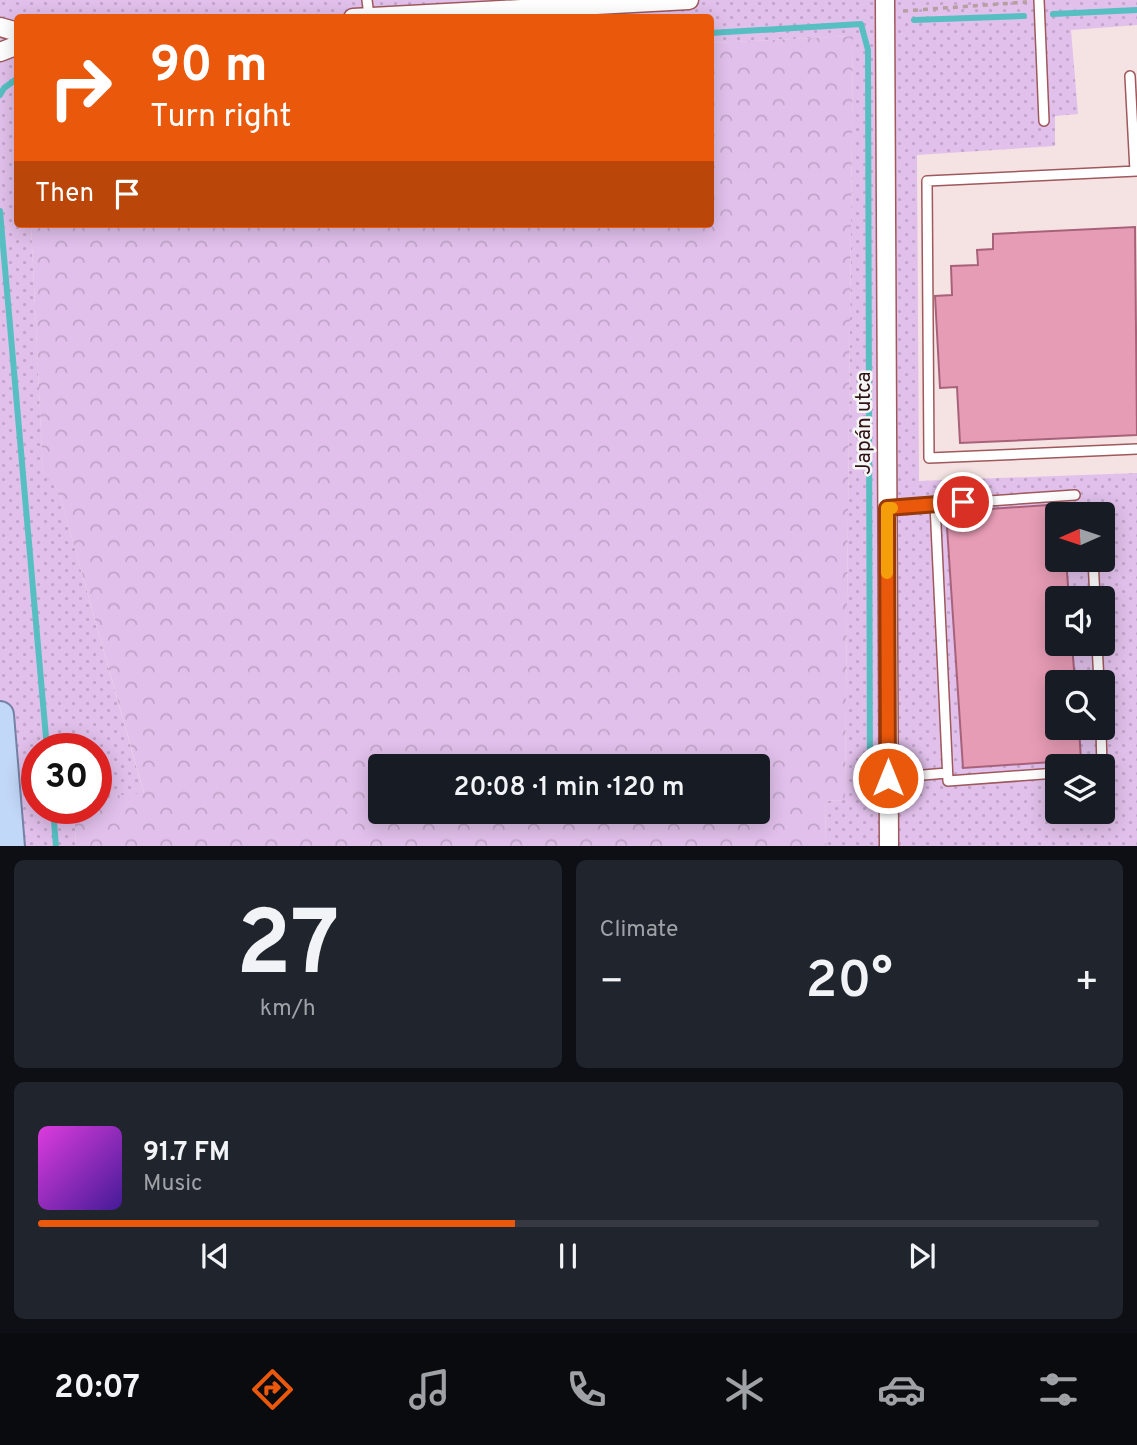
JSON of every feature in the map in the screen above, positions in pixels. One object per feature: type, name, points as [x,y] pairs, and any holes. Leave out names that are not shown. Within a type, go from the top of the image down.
[{"type":"main road","points":[[0,715],[10,846]]},
{"type":"street","points":[[363,11],[689,0]]},
{"type":"street","name":"Japán utca","points":[[885,0],[889,846]]},
{"type":"lane","points":[[1040,1],[1044,121]]},
{"type":"lane","points":[[1130,76],[1136,171],[927,181],[929,458],[1137,449]]},
{"type":"lane","points":[[887,508],[1075,495]]},
{"type":"lane","points":[[936,505],[948,781],[1045,774]]},
{"type":"lane","points":[[888,778],[947,773]]},
{"type":"path","points":[[902,11],[1040,1]]},
{"type":"green space","points":[[0,0],[1137,0],[1137,25],[1071,30],[1078,114],[1055,116],[1055,146],[917,155],[919,481],[1137,473],[1137,846],[826,846],[825,801],[845,800],[853,36],[714,43],[714,14],[14,14],[14,228],[31,228],[43,472],[59,492],[144,794],[112,796],[112,733],[21,733],[21,824],[75,824],[76,846],[0,846]]},
{"type":"green space","points":[[853,36],[845,800],[825,801],[826,846],[76,846],[75,824],[112,824],[112,796],[144,793],[59,492],[43,473],[31,228],[714,228],[714,43]]},
{"type":"building","points":[[1135,227],[1137,435],[960,443],[957,387],[940,388],[935,296],[952,295],[951,266],[978,265],[977,250],[993,249],[993,234]]},
{"type":"building","points":[[1045,505],[1045,572],[1067,572],[1068,586],[1045,586],[1045,656],[1073,656],[1074,670],[1045,670],[1045,740],[1080,740],[1081,754],[1045,754],[1045,762],[963,768],[946,512]]},
{"type":"waterway","points":[[1053,14],[1137,10]]},
{"type":"waterway","points":[[914,20],[1024,16]]},
{"type":"waterway","points":[[714,33],[861,24],[868,50],[870,790]]},
{"type":"waterway","points":[[0,95],[14,81]]},
{"type":"waterway","points":[[0,211],[46,733]]},
{"type":"waterway","points":[[54,824],[56,846]]},
{"type":"slow traffic","points":[[887,573],[887,508],[892,508]]},
{"type":"route","points":[[888,778],[887,508],[963,502]]}]
